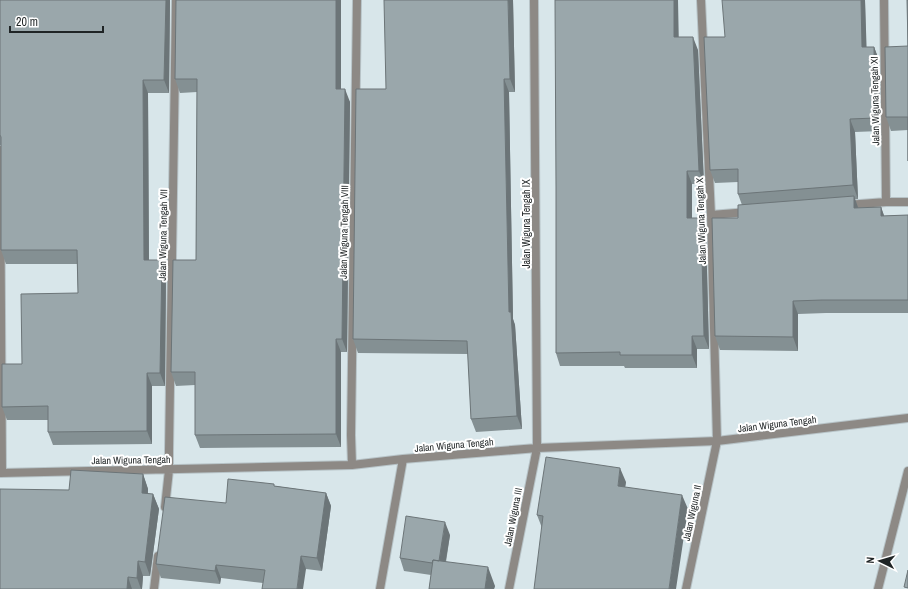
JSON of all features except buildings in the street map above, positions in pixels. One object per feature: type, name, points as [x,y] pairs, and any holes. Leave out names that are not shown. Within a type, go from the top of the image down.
[{"type":"street","name":"Jalan Wiguna Tengah VII","points":[[164,512],[169,470],[176,0]]},
{"type":"street","name":"Jalan Wiguna Tengah VIII","points":[[352,465],[351,435],[356,0]]},
{"type":"street","name":"Jalan Wiguna Tengah IX","points":[[534,0],[537,448]]},
{"type":"street","name":"Jalan Wiguna Tengah X","points":[[701,0],[711,215],[717,441]]},
{"type":"street","name":"Jalan Wiguna Tengah XI","points":[[884,0],[886,202]]},
{"type":"street","points":[[0,150],[1,473]]},
{"type":"street","points":[[838,206],[886,202],[908,202]]},
{"type":"street","points":[[711,215],[759,211]]},
{"type":"street","name":"Jalan Wiguna Tengah","points":[[1,473],[352,465],[403,459],[537,448],[717,441],[908,418]]},
{"type":"street","name":"Jalan Wiguna II","points":[[686,589],[717,441]]},
{"type":"street","name":"Jalan Wiguna III","points":[[508,589],[537,448]]},
{"type":"street","points":[[380,589],[403,459]]},
{"type":"street","points":[[878,589],[908,471]]},
{"type":"street","points":[[154,589],[159,550]]}]
